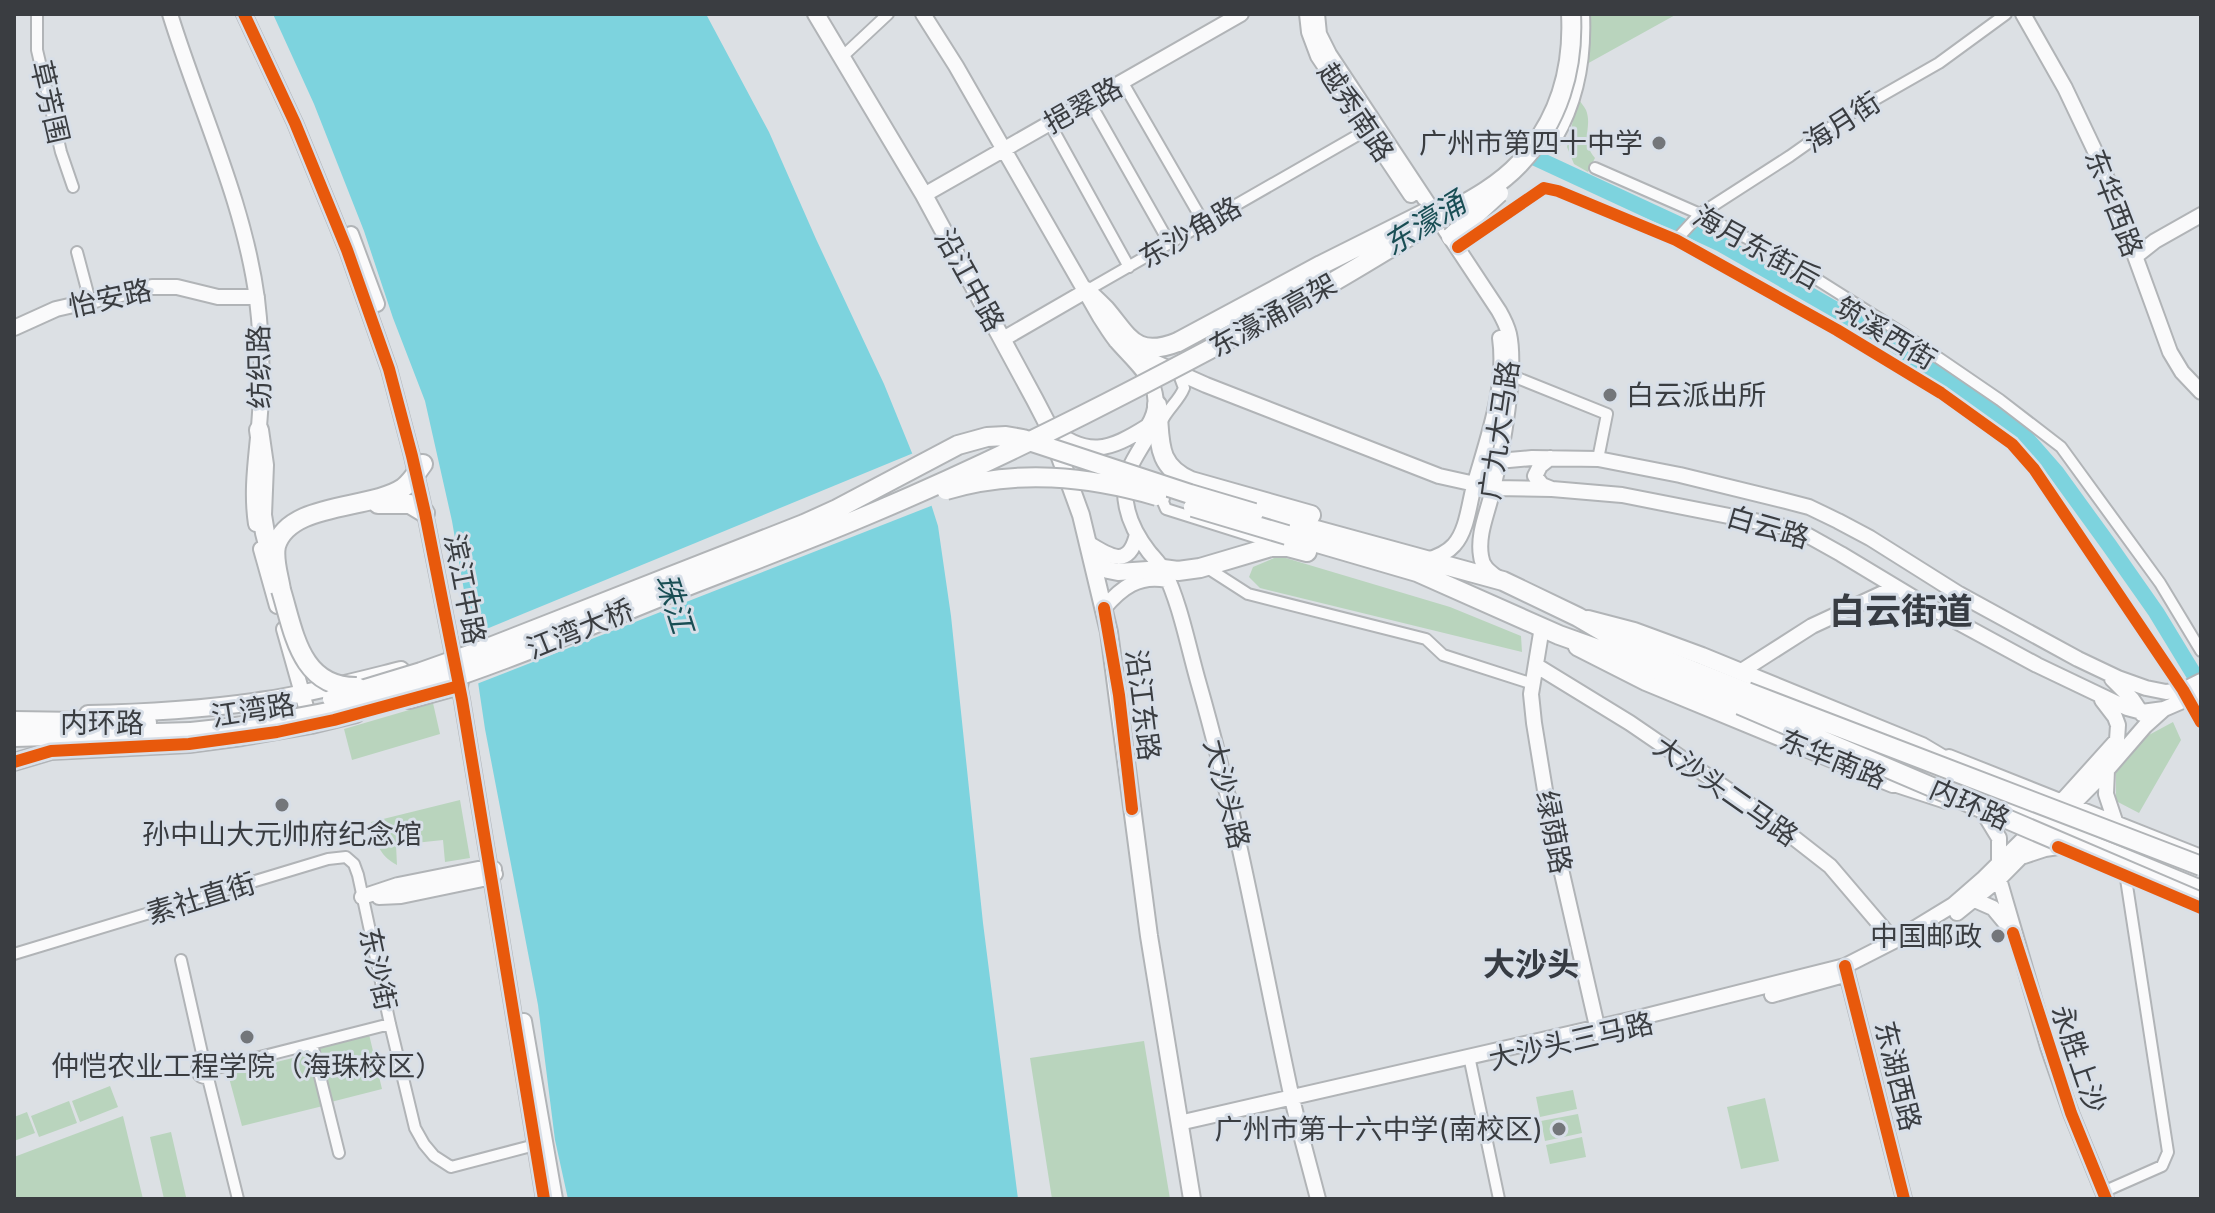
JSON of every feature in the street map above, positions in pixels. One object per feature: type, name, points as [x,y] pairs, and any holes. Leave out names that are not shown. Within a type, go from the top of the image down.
[{"type":"highway","name":"东濠涌高架","points":[[864,510],[1282,298],[1423,206],[1513,161],[1543,130],[1553,112],[1565,80],[1571,14]]},
{"type":"highway","name":"东濠涌高架","points":[[864,510],[982,463],[1223,344],[1335,281],[1497,182],[1518,165],[1534,146],[1561,99],[1571,48],[1571,14]]},
{"type":"highway","points":[[1450,242],[1487,203],[1522,174],[1553,137],[1567,110],[1575,83],[1581,49],[1580,14]]},
{"type":"highway","points":[[1086,291],[1136,345],[1159,347],[1178,342],[1423,206]]},
{"type":"highway","points":[[1157,405],[1160,445],[1167,465],[1186,479],[1400,541],[1433,558]]},
{"type":"highway","points":[[259,430],[264,465],[262,501],[265,533],[302,655],[312,670],[328,682],[343,687],[384,683]]},
{"type":"highway","points":[[804,524],[958,445],[1006,436],[1254,513],[1433,558],[1503,581],[1578,617],[1619,641],[1744,698]]},
{"type":"highway","points":[[281,590],[275,557],[285,531],[313,514],[352,506],[398,491],[420,468]]},
{"type":"highway","points":[[804,524],[1009,477],[1060,477],[1127,487],[1288,541],[1417,572],[1551,631],[1744,698]]},
{"type":"highway","points":[[352,506],[401,502],[425,513]]},
{"type":"highway","name":"江湾大桥","points":[[190,727],[302,717],[425,687],[513,656],[864,510]]},
{"type":"highway","name":"江湾大桥","points":[[384,683],[480,651],[804,524]]},
{"type":"highway","points":[[1165,574],[1206,567],[1288,541]]},
{"type":"highway","points":[[190,727],[297,707],[384,683]]},
{"type":"highway","name":"内环路","points":[[1744,698],[2200,887]]},
{"type":"highway","name":"内环路","points":[[1744,698],[2200,887]]},
{"type":"highway","name":"内环路","points":[[14,719],[168,723],[190,727]]},
{"type":"highway","name":"内环路","points":[[14,737],[40,738],[190,727]]},
{"type":"highway","points":[[14,745],[40,738]]},
{"type":"main road","name":"纺织路","points":[[170,14],[229,185],[257,297],[261,386],[254,470],[255,522],[311,725]]},
{"type":"main road","name":"滨江中路","points":[[244,14],[295,123],[352,262],[420,468],[425,513],[454,653],[492,872],[555,1199]]},
{"type":"main road","name":"滨江中路","points":[[254,14],[304,120],[386,329],[464,668],[492,872],[544,1199]]},
{"type":"main road","name":"沿江中路","points":[[816,14],[924,195],[1049,427],[1081,515],[1092,560]]},
{"type":"main road","points":[[923,14],[1116,341],[1149,378],[1155,390],[1157,405],[1148,426],[1106,447],[1080,447],[1049,427]]},
{"type":"main road","name":"挹翠路","points":[[924,195],[1241,14]]},
{"type":"main road","name":"越秀南路","points":[[1307,14],[1309,32],[1318,56],[1372,127]]},
{"type":"main road","name":"越秀南路","points":[[1317,14],[1319,34],[1329,54],[1372,127],[1450,242]]},
{"type":"main road","name":"东华西路","points":[[2023,14],[2077,112],[2103,168],[2170,352],[2182,372],[2201,392]]},
{"type":"main road","points":[[2136,256],[2155,241],[2201,215]]},
{"type":"main road","points":[[2136,256],[2157,249],[2201,226]]},
{"type":"main road","name":"广九大马路","points":[[1450,242],[1505,323],[1511,347],[1498,461],[1480,552],[1485,568],[1503,581]]},
{"type":"main road","name":"广九大马路","points":[[1433,558],[1454,545],[1459,538],[1493,420],[1502,349],[1491,316],[1450,242]]},
{"type":"main road","name":"怡安路","points":[[14,328],[56,309],[152,287],[177,287],[218,297],[257,297]]},
{"type":"main road","name":"东沙角路","points":[[1003,339],[1086,291]]},
{"type":"main road","name":"白云路","points":[[1116,341],[1134,353],[1178,372],[1439,476],[1493,488],[1622,495],[1769,524],[1807,535],[1919,601],[2096,694],[2140,711],[2164,709]]},
{"type":"main road","name":"大沙头路","points":[[1157,405],[1152,428],[1126,478],[1128,513],[1137,534],[1165,574],[1199,685],[1227,787],[1292,1098],[1318,1199]]},
{"type":"main road","points":[[1550,458],[1540,466],[1535,476],[1542,485],[1552,489]]},
{"type":"main road","name":"白云路","points":[[1498,461],[1598,459],[1680,475],[1809,507],[1870,538],[2036,637],[2105,672],[2146,688],[2190,694]]},
{"type":"main road","points":[[1475,484],[1498,461]]},
{"type":"main road","points":[[1769,524],[1778,514],[1773,497]]},
{"type":"main road","points":[[1088,543],[1112,558],[1119,558],[1126,556],[1137,534]]},
{"type":"main road","points":[[1092,560],[1118,572],[1165,574]]},
{"type":"main road","name":"沿江东路","points":[[1092,560],[1119,695],[1149,936],[1192,1199]]},
{"type":"main road","points":[[1104,608],[1116,593],[1133,582],[1165,574]]},
{"type":"main road","points":[[1919,601],[1921,588],[1940,582]]},
{"type":"main road","points":[[1740,672],[1812,626],[1896,587]]},
{"type":"main road","name":"东华南路","points":[[1578,617],[1634,631],[1922,746],[2050,819],[2058,847],[2124,876],[2200,887]]},
{"type":"main road","name":"绿荫路","points":[[1551,631],[1537,666],[1531,694],[1534,723],[1550,821],[1598,1031]]},
{"type":"main road","name":"东华南路","points":[[1551,631],[1590,655],[1646,682],[1893,784],[1985,815],[2115,821],[2201,857]]},
{"type":"main road","points":[[454,653],[464,668],[459,686]]},
{"type":"main road","name":"江湾路","points":[[14,719],[210,707],[302,694],[454,653]]},
{"type":"main road","name":"大沙头二马路","points":[[1537,666],[1630,723],[1766,816],[1830,866],[1894,941]]},
{"type":"main road","points":[[2105,672],[2132,699],[2145,726]]},
{"type":"main road","points":[[1846,970],[1901,948],[1970,897],[1999,862],[2107,770],[2145,726],[2164,709],[2190,694],[2201,681]]},
{"type":"main road","name":"江湾路","points":[[14,762],[51,751],[189,744],[242,737],[311,725],[459,686]]},
{"type":"main road","points":[[1846,970],[1999,879],[2117,740],[2115,717],[2096,694]]},
{"type":"main road","points":[[1841,763],[1858,743],[1863,723]]},
{"type":"main road","points":[[1893,784],[1916,767],[1922,746]]},
{"type":"main road","points":[[2107,770],[2106,794],[2115,821]]},
{"type":"main road","points":[[1893,784],[1940,786],[2050,819],[2123,858],[2200,887]]},
{"type":"main road","points":[[1985,815],[1999,838],[1999,862]]},
{"type":"main road","points":[[2077,832],[2120,846],[2200,887]]},
{"type":"main road","points":[[2015,861],[2033,852],[2058,847]]},
{"type":"main road","points":[[362,897],[401,896],[492,872]]},
{"type":"main road","name":"永胜上沙","points":[[1999,879],[2013,933],[2071,1113],[2104,1195]]},
{"type":"main road","points":[[1970,897],[1993,908],[2013,933]]},
{"type":"main road","name":"大沙头三马路","points":[[1179,1123],[1312,1091],[1790,990],[1846,970]]},
{"type":"main road","name":"东湖西路","points":[[1846,970],[1904,1199]]},
{"type":"street","name":"草芳围","points":[[37,14],[37,50],[61,152],[73,187]]},
{"type":"street","points":[[842,57],[888,14]]},
{"type":"street","name":"海月街","points":[[1678,237],[1697,216],[1848,115],[1939,63],[2006,14]]},
{"type":"street","points":[[1123,83],[1205,225]]},
{"type":"street","points":[[1089,101],[1170,244]]},
{"type":"street","points":[[1050,124],[1129,267]]},
{"type":"street","name":"东沙角路","points":[[1086,291],[1372,127]]},
{"type":"street","name":"海月东街后","points":[[1595,168],[1772,251],[2000,400],[2061,447],[2160,583],[2201,651]]},
{"type":"street","name":"筑溪西街","points":[[1450,242],[1544,188],[1558,191],[1678,237],[1927,385],[2012,444],[2034,469],[2190,694],[2201,722]]},
{"type":"street","points":[[77,252],[90,301]]},
{"type":"street","points":[[1159,428],[1165,413],[1181,396],[1184,388],[1178,372]]},
{"type":"street","points":[[1510,375],[1607,414],[1598,459]]},
{"type":"street","points":[[1186,479],[1178,478],[1170,483],[1163,502],[1166,509],[1288,541]]},
{"type":"street","points":[[1206,567],[1248,594],[1426,639],[1443,655],[1533,684]]},
{"type":"street","name":"素社直街","points":[[14,954],[336,857],[346,857],[354,864],[362,897]]},
{"type":"street","points":[[2104,1195],[2162,1166],[2168,1152],[2123,858]]},
{"type":"street","name":"东沙街","points":[[362,897],[415,1128],[424,1144],[434,1156],[451,1167],[535,1145]]},
{"type":"street","points":[[181,960],[238,1199]]},
{"type":"street","points":[[209,1069],[390,1024]]},
{"type":"street","points":[[312,1044],[339,1153]]},
{"type":"street","points":[[1470,1060],[1499,1199]]},
{"type":"green space","points":[[1590,14],[1677,14],[1585,65]]},
{"type":"green space","points":[[1578,98],[1588,116],[1588,145],[1595,158],[1588,172],[1574,164],[1567,147]]},
{"type":"green space","points":[[1279,556],[1450,607],[1521,636],[1522,652],[1260,588],[1249,577],[1253,567]]},
{"type":"green space","points":[[433,703],[440,734],[352,760],[344,729]]},
{"type":"green space","points":[[2173,722],[2181,740],[2139,813],[2116,801],[2116,773],[2147,736]]},
{"type":"green space","points":[[460,800],[470,858],[445,862],[443,840],[396,845],[397,865],[382,852],[371,822]]},
{"type":"green space","points":[[368,1030],[382,1089],[327,1103],[312,1044]]},
{"type":"green space","points":[[1144,1041],[1170,1199],[1052,1199],[1030,1058]]},
{"type":"green space","points":[[309,1054],[323,1106],[242,1126],[228,1074]]},
{"type":"green space","points":[[110,1086],[118,1107],[80,1122],[72,1101]]},
{"type":"green space","points":[[1573,1090],[1577,1109],[1540,1117],[1536,1097]]},
{"type":"green space","points":[[1765,1098],[1779,1161],[1741,1169],[1727,1107]]},
{"type":"green space","points":[[69,1101],[77,1123],[39,1137],[31,1116]]},
{"type":"green space","points":[[27,1112],[35,1133],[14,1141],[14,1117]]},
{"type":"green space","points":[[1578,1114],[1582,1133],[1545,1141],[1541,1121]]},
{"type":"green space","points":[[123,1116],[143,1199],[14,1199],[14,1157]]},
{"type":"green space","points":[[171,1132],[186,1197],[164,1199],[150,1137]]},
{"type":"green space","points":[[1582,1137],[1586,1157],[1550,1164],[1546,1145]]},
{"type":"water","name":"珠江","points":[[273,14],[706,14],[769,132],[884,384],[925,485],[938,526],[1018,1199],[568,1199],[555,1140],[538,1005],[485,729],[452,521],[425,401],[364,231],[314,104]]},
{"type":"pier","points":[[916,452],[936,504],[474,685],[467,637]]},
{"type":"waterway","points":[[1527,154],[1721,244],[1885,338],[2020,431],[2056,472],[2109,545],[2156,612],[2201,686]]},
{"type":"cycle path","points":[[244,14],[295,123],[347,250],[389,369],[412,456],[462,700],[544,1199]]},
{"type":"cycle path","points":[[1458,247],[1544,188],[1558,191],[1676,240],[1837,330],[1941,393],[2012,444],[2034,469],[2183,690],[2201,722]]},
{"type":"cycle path","points":[[1104,608],[1119,695],[1132,809]]},
{"type":"cycle path","points":[[14,762],[51,751],[189,744],[277,732],[459,686]]},
{"type":"cycle path","points":[[2058,847],[2201,908]]},
{"type":"cycle path","points":[[2013,933],[2071,1113],[2106,1199]]},
{"type":"cycle path","points":[[1845,966],[1904,1199]]},
{"type":"place","name":"广州市第四十中学","points":[[1659,143]]},
{"type":"place","name":"白云派出所","points":[[1610,395]]},
{"type":"place","name":"孙中山大元帅府纪念馆","points":[[282,805]]},
{"type":"place","name":"中国邮政","points":[[1998,936]]},
{"type":"place","name":"仲恺农业工程学院（海珠校区）","points":[[247,1037]]},
{"type":"place","name":"广州市第十六中学(南校区)","points":[[1559,1129]]},
{"type":"district","name":"白云街道","points":[[1901,611]]},
{"type":"district","name":"大沙头","points":[[1531,964]]},
{"type":"water label","name":"东濠涌","points":[[1424,223]]}]
